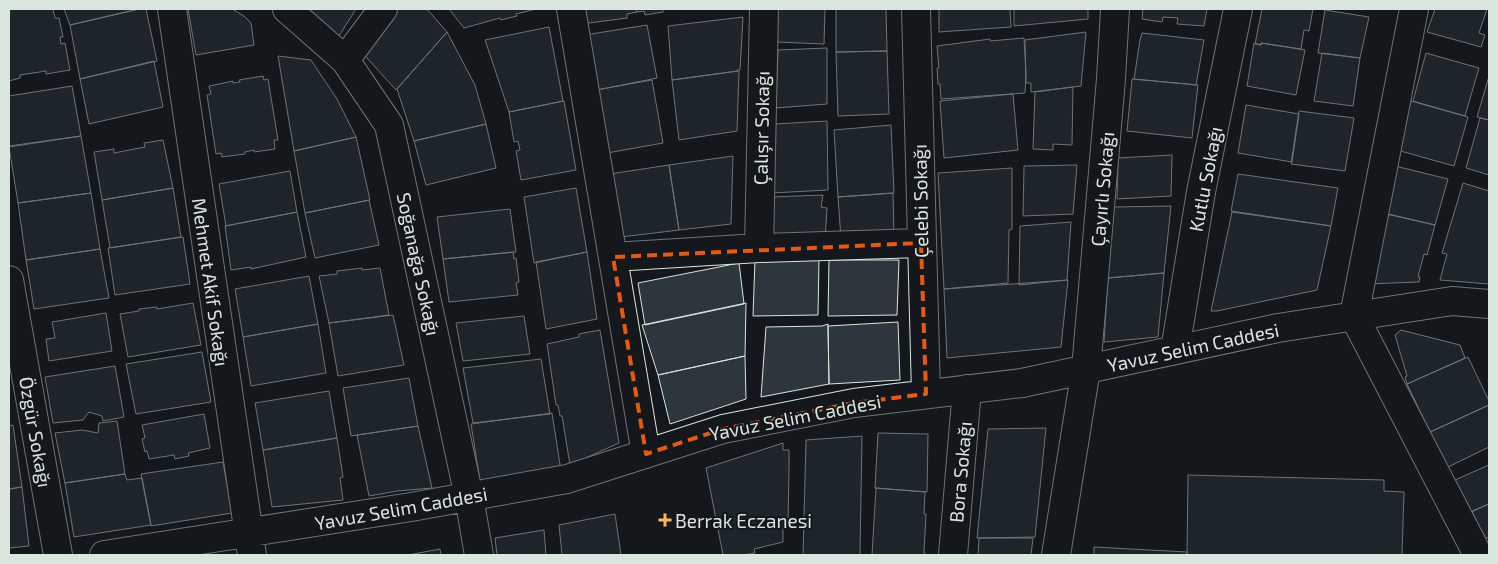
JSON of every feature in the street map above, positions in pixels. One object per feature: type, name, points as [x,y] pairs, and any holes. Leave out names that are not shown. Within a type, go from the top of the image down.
[{"type":"street","name":"Mehmet Akif Sokağı","points":[[172,9],[250,544]]},
{"type":"street","name":"Soğanağa Sokağı","points":[[287,9],[345,60],[389,125],[469,497],[479,555]]},
{"type":"street","points":[[345,60],[383,9]]},
{"type":"street","points":[[571,9],[646,454]]},
{"type":"street","name":"Çalışır Sokağı","points":[[759,248],[764,9]]},
{"type":"street","name":"Çelebi Sokağı","points":[[916,9],[926,394]]},
{"type":"street","name":"Çayırlı Sokağı","points":[[1056,555],[1086,370],[1115,9]]},
{"type":"street","name":"Kutlu Sokağı","points":[[1175,350],[1201,192],[1238,9]]},
{"type":"street","points":[[1414,9],[1354,316],[1478,555]]},
{"type":"street","points":[[613,257],[759,248],[921,243]]},
{"type":"street","name":"Özgür Sokağı","points":[[9,280],[58,555]]},
{"type":"street","name":"Yavuz Selim Caddesi","points":[[104,555],[250,544],[469,497],[567,479],[723,429],[854,403],[1022,383],[1278,328],[1354,316],[1452,301],[1489,304]]},
{"type":"street","name":"Bora Sokağı","points":[[953,555],[967,389]]},
{"type":"highlighted area","points":[[921,243],[926,394],[854,403],[723,429],[646,454],[613,257]]},
{"type":"building","points":[[9,9],[53,9],[55,18],[59,18],[63,37],[60,37],[61,44],[65,43],[70,70],[46,74],[46,71],[20,75],[20,78],[9,81]]},
{"type":"building","points":[[64,9],[139,9],[70,25]]},
{"type":"building","points":[[146,9],[157,61],[80,79],[70,25]]},
{"type":"building","points":[[188,9],[232,9],[251,23],[254,45],[196,55]]},
{"type":"building","points":[[309,9],[356,9],[339,36]]},
{"type":"building","points":[[388,9],[427,9],[447,32],[396,90],[357,47]]},
{"type":"building","points":[[449,9],[536,9],[516,14],[517,16],[501,20],[500,18],[464,28]]},
{"type":"building","points":[[579,9],[636,9],[637,12],[627,14],[627,18],[581,24]]},
{"type":"building","points":[[636,9],[663,9],[663,12],[645,15],[644,11],[637,12]]},
{"type":"building","points":[[778,9],[825,9],[824,44],[777,42]]},
{"type":"building","points":[[836,9],[886,9],[887,51],[836,52]]},
{"type":"building","points":[[939,9],[1010,9],[1011,27],[939,32]]},
{"type":"building","points":[[1014,9],[1088,9],[1088,19],[1014,26]]},
{"type":"building","points":[[1143,9],[1207,9],[1204,26],[1177,24],[1178,18],[1163,17],[1162,22],[1142,19]]},
{"type":"building","points":[[1262,9],[1313,9],[1309,31],[1304,30],[1301,49],[1261,43],[1261,45],[1255,44]]},
{"type":"building","points":[[1435,9],[1487,9],[1479,33],[1485,35],[1481,47],[1427,32]]},
{"type":"building","points":[[1325,10],[1369,17],[1360,58],[1318,53]]},
{"type":"building","points":[[743,17],[740,70],[672,80],[668,26]]},
{"type":"building","points":[[647,25],[657,78],[597,90],[585,35]]},
{"type":"building","points":[[549,27],[563,101],[509,112],[485,40]]},
{"type":"building","points":[[447,32],[475,85],[486,124],[414,141],[397,89]]},
{"type":"building","points":[[1086,32],[1081,86],[1031,92],[1031,83],[1026,83],[1025,40]]},
{"type":"building","points":[[1142,33],[1204,40],[1196,85],[1134,79]]},
{"type":"building","points":[[1024,38],[1025,93],[941,99],[940,84],[938,84],[937,46],[990,39],[990,41]]},
{"type":"building","points":[[1254,43],[1305,50],[1296,95],[1247,86]]},
{"type":"building","points":[[827,48],[827,104],[776,108],[778,50]]},
{"type":"building","points":[[887,51],[889,114],[838,116],[836,52]]},
{"type":"building","points":[[1322,53],[1360,58],[1353,106],[1314,101]]},
{"type":"building","points":[[1426,53],[1479,68],[1465,116],[1413,101]]},
{"type":"building","points":[[278,56],[311,60],[337,99],[356,137],[294,151]]},
{"type":"building","points":[[154,61],[163,107],[89,124],[80,79]]},
{"type":"building","points":[[739,71],[737,131],[679,140],[672,80]]},
{"type":"building","points":[[263,76],[264,80],[268,79],[278,140],[274,140],[275,149],[254,152],[254,150],[245,152],[245,154],[222,157],[221,153],[216,154],[207,95],[211,94],[209,86],[233,81],[233,83],[240,82],[239,80]]},
{"type":"building","points":[[1489,76],[1489,120],[1477,117]]},
{"type":"building","points":[[1132,79],[1198,85],[1192,138],[1127,131]]},
{"type":"building","points":[[652,80],[663,143],[607,153],[596,90]]},
{"type":"building","points":[[72,86],[81,136],[9,146],[9,96]]},
{"type":"building","points":[[1073,87],[1072,145],[1053,144],[1053,150],[1033,149],[1035,92]]},
{"type":"building","points":[[1013,94],[1018,150],[944,158],[940,101]]},
{"type":"building","points":[[564,101],[576,170],[521,180],[516,151],[520,150],[518,141],[514,142],[509,112]]},
{"type":"building","points":[[1411,101],[1468,117],[1454,166],[1397,150]]},
{"type":"building","points":[[1246,105],[1299,114],[1292,162],[1238,153]]},
{"type":"building","points":[[1299,111],[1354,118],[1345,171],[1291,164]]},
{"type":"building","points":[[1480,118],[1489,120],[1489,175],[1466,168]]},
{"type":"building","points":[[827,121],[828,190],[771,193],[775,124]]},
{"type":"building","points":[[486,124],[496,168],[426,185],[414,141]]},
{"type":"building","points":[[891,125],[894,193],[838,197],[834,130]]},
{"type":"building","points":[[81,136],[91,193],[18,203],[9,147]]},
{"type":"building","points":[[356,137],[370,200],[305,213],[294,151]]},
{"type":"building","points":[[163,140],[173,188],[102,200],[94,152],[114,149],[114,153],[145,147],[144,143]]},
{"type":"building","points":[[1172,155],[1171,196],[1117,199],[1118,158]]},
{"type":"building","points":[[733,156],[731,224],[679,230],[669,165]]},
{"type":"building","points":[[669,165],[679,230],[621,237],[610,174]]},
{"type":"building","points":[[1077,165],[1073,214],[1023,216],[1024,166]]},
{"type":"building","points":[[1395,166],[1448,179],[1435,225],[1382,213]]},
{"type":"building","points":[[1012,168],[1012,229],[1009,230],[1008,283],[944,289],[938,173]]},
{"type":"building","points":[[290,171],[297,212],[226,226],[219,184]]},
{"type":"building","points":[[1238,174],[1338,188],[1331,226],[1231,211]]},
{"type":"building","points":[[1463,183],[1489,191],[1489,284],[1440,280],[1447,254],[1442,253]]},
{"type":"building","points":[[173,188],[181,237],[110,248],[102,200]]},
{"type":"building","points":[[576,188],[587,252],[534,263],[524,197]]},
{"type":"building","points":[[91,193],[100,249],[26,260],[18,203]]},
{"type":"building","points":[[893,193],[894,237],[841,239],[838,197]]},
{"type":"building","points":[[823,195],[821,207],[827,208],[825,241],[767,242],[771,197]]},
{"type":"building","points":[[369,200],[379,245],[315,258],[305,213]]},
{"type":"building","points":[[1171,206],[1164,273],[1108,278],[1113,207]]},
{"type":"building","points":[[510,209],[516,252],[443,259],[437,217]]},
{"type":"building","points":[[297,212],[306,257],[251,269],[251,267],[231,270],[225,226]]},
{"type":"building","points":[[1232,212],[1331,226],[1317,290],[1211,311]]},
{"type":"building","points":[[1384,213],[1435,225],[1427,255],[1424,254],[1418,277],[1420,277],[1419,282],[1366,284]]},
{"type":"building","points":[[1071,222],[1067,280],[1019,285],[1020,226]]},
{"type":"building","points":[[183,237],[190,284],[115,295],[108,248]]},
{"type":"building","points":[[100,249],[109,298],[34,309],[26,260]]},
{"type":"building","points":[[513,252],[514,259],[516,258],[519,282],[516,283],[518,295],[449,302],[443,259]]},
{"type":"building","points":[[587,252],[597,319],[546,329],[536,262]]},
{"type":"building","points":[[819,259],[818,315],[753,316],[755,260]]},
{"type":"building","points":[[829,260],[899,260],[897,315],[828,316]]},
{"type":"building","points":[[739,263],[744,304],[645,325],[638,283]]},
{"type":"building","points":[[362,268],[362,270],[380,268],[389,315],[329,323],[319,276],[337,274],[337,271]]},
{"type":"building","points":[[1164,273],[1158,337],[1104,342],[1108,278]]},
{"type":"building","points":[[309,276],[318,324],[243,337],[235,289]]},
{"type":"building","points":[[1068,280],[1061,347],[947,358],[944,289]]},
{"type":"building","points":[[193,303],[201,345],[128,357],[120,314],[139,311],[139,309],[157,307],[157,309]]},
{"type":"building","points":[[746,303],[745,356],[658,375],[642,325]]},
{"type":"building","points":[[106,313],[112,351],[49,361],[46,339],[55,338],[52,322]]},
{"type":"building","points":[[393,315],[404,365],[338,376],[329,323]]},
{"type":"building","points":[[524,316],[530,354],[463,361],[456,323]]},
{"type":"building","points":[[898,322],[900,380],[829,384],[828,326]]},
{"type":"building","points":[[318,324],[326,373],[251,386],[243,337]]},
{"type":"building","points":[[828,324],[829,384],[761,397],[766,327],[822,326]]},
{"type":"building","points":[[600,330],[619,443],[570,465],[562,416],[560,416],[558,405],[556,405],[547,344]]},
{"type":"building","points":[[1401,330],[1460,345],[1465,358],[1407,384],[1405,377],[1407,376],[1395,335]]},
{"type":"building","points":[[202,352],[211,402],[136,414],[126,364]]},
{"type":"building","points":[[745,356],[746,399],[670,424],[658,375]]},
{"type":"building","points":[[1468,357],[1489,401],[1489,405],[1430,432],[1407,384]]},
{"type":"building","points":[[541,359],[550,414],[473,423],[463,368]]},
{"type":"building","points":[[115,366],[124,417],[103,421],[102,416],[89,412],[83,420],[53,423],[45,377]]},
{"type":"building","points":[[409,378],[418,426],[351,436],[343,388]]},
{"type":"building","points":[[329,391],[337,438],[263,450],[255,403]]},
{"type":"building","points":[[1489,405],[1489,447],[1446,468],[1428,433]]},
{"type":"building","points":[[552,413],[561,471],[480,481],[471,424]]},
{"type":"building","points":[[204,414],[210,448],[188,453],[189,456],[175,459],[174,455],[149,459],[142,439],[145,438],[142,425]]},
{"type":"building","points":[[117,421],[125,474],[65,483],[55,433],[82,430],[98,433],[99,423]]},
{"type":"building","points":[[13,425],[22,487],[9,489],[9,426]]},
{"type":"building","points":[[418,426],[432,488],[369,496],[357,435]]},
{"type":"building","points":[[1046,428],[1035,537],[977,538],[988,429]]},
{"type":"building","points":[[878,433],[928,434],[927,492],[875,488]]},
{"type":"building","points":[[862,436],[860,555],[803,555],[806,440]]},
{"type":"building","points":[[337,438],[343,477],[340,478],[343,500],[272,507],[263,450]]},
{"type":"building","points":[[783,443],[783,450],[789,450],[789,468],[788,526],[783,527],[783,542],[754,549],[755,553],[723,555],[706,468]]},
{"type":"building","points":[[223,462],[232,513],[151,526],[141,474]]},
{"type":"building","points":[[1489,465],[1489,504],[1469,513],[1455,480]]},
{"type":"building","points":[[125,474],[127,480],[142,478],[151,525],[74,537],[65,483]]},
{"type":"building","points":[[1188,475],[1384,480],[1384,491],[1404,492],[1402,555],[1187,555]]},
{"type":"building","points":[[22,487],[29,546],[9,548],[9,489]]},
{"type":"building","points":[[876,488],[925,492],[925,555],[872,555]]},
{"type":"building","points":[[1489,504],[1489,537],[1484,539],[1472,511]]},
{"type":"building","points":[[615,514],[621,555],[562,555],[559,525]]},
{"type":"building","points":[[544,530],[546,555],[497,555],[495,538]]},
{"type":"building","points":[[979,538],[1033,538],[1031,555],[978,555]]},
{"type":"building","points":[[1094,547],[1187,552],[1187,555],[1094,555]]},
{"type":"building","points":[[440,549],[441,555],[408,555]]},
{"type":"place","name":"Berrak Eczanesi","points":[[665,520]]}]
